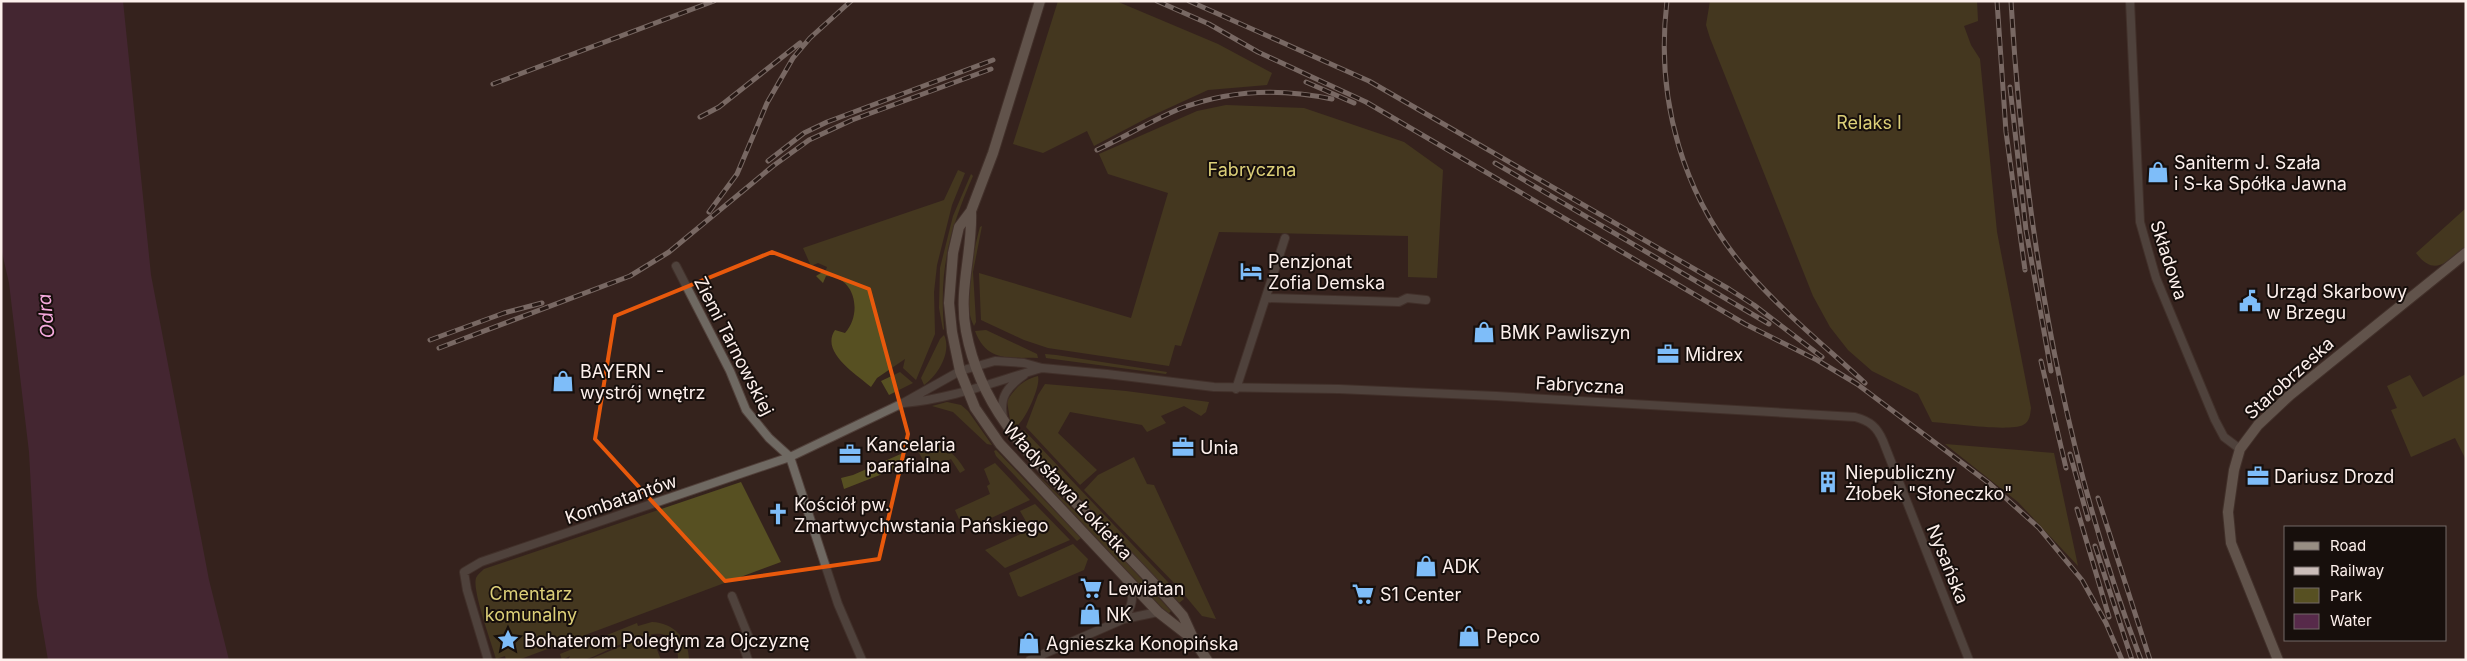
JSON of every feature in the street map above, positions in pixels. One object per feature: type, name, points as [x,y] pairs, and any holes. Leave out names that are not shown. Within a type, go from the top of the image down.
[{"type":"main road","points":[[971,211],[993,153],[1040,1]]},
{"type":"main road","name":"Władysława Łokietka","points":[[971,211],[972,225],[962,293],[965,330],[982,387],[1006,426],[1178,611],[1207,660]]},
{"type":"main road","name":"Władysława Łokietka","points":[[971,211],[959,227],[950,276],[952,332],[960,371],[983,423],[1000,444],[1158,612],[1194,640]]},
{"type":"main road","name":"Starobrzeska","points":[[2278,660],[2231,543],[2228,512],[2234,470],[2240,449],[2258,425],[2290,395],[2466,253]]},
{"type":"street","name":"Składowa","points":[[2130,1],[2140,222],[2143,240],[2156,278],[2215,420],[2224,437],[2240,449]]},
{"type":"street","points":[[1236,389],[1286,238]]},
{"type":"street","name":"Ziemi Tarnowskiej","points":[[676,266],[730,371],[746,410],[765,434],[790,457]]},
{"type":"street","points":[[1266,298],[1399,302],[1407,298],[1426,300]]},
{"type":"street","name":"Fabryczna","points":[[903,403],[960,371],[974,365],[995,361],[1024,363],[1042,368],[1236,389],[1339,389],[1725,408],[1855,417],[1868,421],[1874,426]]},
{"type":"street","name":"Fabryczna","points":[[903,403],[927,401],[968,392],[1002,379],[1042,368]]},
{"type":"street","name":"Fabryczna","points":[[1006,426],[1002,408],[1003,396],[1011,384],[1028,372]]},
{"type":"street","name":"Kombatantów","points":[[488,660],[467,590],[464,572],[481,562],[790,457],[903,403]]},
{"type":"street","name":"Nysańska","points":[[1874,426],[1889,455],[1969,660]]},
{"type":"street","points":[[790,457],[838,604],[862,660]]},
{"type":"street","points":[[1124,619],[1132,606],[1134,598],[1131,583]]},
{"type":"street","points":[[732,596],[749,638],[744,648],[748,660]]},
{"type":"street","points":[[1030,660],[1124,619],[1158,612]]},
{"type":"highlighted area","points":[[772,252],[869,289],[908,434],[879,559],[725,581],[595,439],[615,316]]},
{"type":"green space","points":[[1058,1],[1116,1],[1218,44],[1272,73],[1267,85],[1208,90],[1149,117],[1094,146],[1087,131],[1043,153],[1013,144]]},
{"type":"green space","name":"Relaks I","points":[[1710,1],[1977,1],[1978,21],[1964,26],[1971,45],[1980,59],[1997,232],[2031,408],[2029,418],[2023,425],[2005,428],[1932,422],[1918,394],[1872,371],[1848,350],[1830,327],[1813,296],[1710,38],[1706,25]]},
{"type":"green space","name":"Fabryczna","points":[[1226,105],[1304,108],[1404,142],[1443,170],[1437,278],[1408,277],[1408,236],[1219,232],[1181,346],[1175,345],[1169,366],[1048,348],[1024,340],[981,320],[979,273],[1131,318],[1168,193],[1108,174],[1099,154],[1197,111]]},
{"type":"green space","points":[[958,170],[965,173],[952,205],[937,265],[934,292],[935,334],[916,380],[903,368],[905,359],[877,378],[871,387],[842,362],[832,346],[835,330],[845,333],[851,325],[854,316],[855,306],[850,289],[844,282],[836,278],[826,276],[823,283],[816,276],[826,270],[827,267],[818,263],[811,266],[803,248],[944,200]]},
{"type":"green space","points":[[971,174],[973,176],[952,233],[948,251],[943,288],[943,330],[939,308],[940,268],[953,216]]},
{"type":"green space","points":[[2466,208],[2466,247],[2441,265],[2429,265],[2416,253]]},
{"type":"green space","points":[[982,226],[973,272],[976,322],[974,326],[968,304],[969,277],[974,250],[980,227]]},
{"type":"green space","points":[[986,330],[1037,354],[1038,358],[1009,357],[993,353],[986,349],[975,331]]},
{"type":"green space","points":[[944,335],[946,342],[945,356],[939,369],[924,385],[921,378],[940,339]]},
{"type":"green space","points":[[1045,354],[1167,372],[1166,374],[1046,358]]},
{"type":"green space","points":[[900,372],[913,383],[889,395],[881,381]]},
{"type":"green space","points":[[2466,374],[2466,460],[2455,438],[2411,457],[2391,410],[2397,408],[2387,386],[2410,375],[2423,397]]},
{"type":"green space","points":[[1038,376],[1037,388],[1031,405],[1022,420],[1014,428],[1010,420],[1007,401],[1020,385]]},
{"type":"green space","points":[[1045,384],[1126,391],[1209,402],[1206,412],[1201,416],[1184,406],[1161,416],[1166,423],[1147,432],[1142,425],[1070,412],[1058,433],[1097,470],[1080,485],[1026,427],[1038,395]]},
{"type":"green space","points":[[947,402],[961,405],[968,411],[992,445],[987,444],[953,412],[932,406]]},
{"type":"green space","points":[[1024,430],[1184,599],[1179,603],[1018,433]]},
{"type":"green space","points":[[930,441],[950,452],[965,470],[960,473],[951,459],[928,470],[916,447]]},
{"type":"green space","points":[[1005,443],[1115,550],[1171,611],[1168,614]]},
{"type":"green space","points":[[1945,444],[2054,453],[2078,566],[2018,502]]},
{"type":"green space","points":[[996,450],[1081,538],[1077,541],[996,456],[994,451]]},
{"type":"green space","points":[[903,453],[908,464],[844,489],[841,478],[853,475]]},
{"type":"green space","points":[[1134,457],[1147,484],[1154,485],[1216,619],[1202,616],[1177,586],[1084,490],[1098,475]]},
{"type":"green space","points":[[995,463],[1030,500],[974,526],[969,516],[959,519],[955,510],[990,494],[987,486],[990,484],[984,469]]},
{"type":"green space","name":"Cmentarz komunalny","points":[[741,482],[781,562],[518,660],[506,660],[505,656],[496,659],[477,594],[477,577],[484,569]]},
{"type":"green space","points":[[1035,504],[1070,540],[1005,568],[985,550],[1025,532],[1022,525],[1027,523],[1020,511]]},
{"type":"green space","points":[[1073,544],[1088,559],[1084,570],[1021,597],[1018,596],[1009,573]]},
{"type":"green space","points":[[652,622],[667,625],[678,633],[686,645],[689,660],[678,660],[675,644],[667,636],[655,634],[640,637],[584,660],[568,660],[570,656],[562,660],[560,654],[637,623],[638,626]]},
{"type":"green space","points":[[651,634],[661,660],[588,660]]},
{"type":"water","name":"Odra","points":[[1,1],[123,1],[151,275],[209,580],[229,660],[48,660],[37,596],[29,452],[9,283],[1,248]]},
{"type":"railway","points":[[493,84],[714,1]]},
{"type":"railway","points":[[709,212],[737,174],[767,103],[793,58],[810,38],[851,1]]},
{"type":"railway","points":[[1157,1],[1209,24],[1258,52],[1366,102],[1745,324],[1817,360],[1857,384],[1990,484],[2039,528],[2082,580],[2106,623],[2122,660]]},
{"type":"railway","points":[[1189,1],[1369,81],[1729,289],[1754,305],[1822,357]]},
{"type":"railway","points":[[1667,1],[1664,38],[1665,75],[1670,111],[1679,146],[1691,180],[1707,213],[1726,244],[1762,288],[1865,383]]},
{"type":"railway","points":[[1997,1],[2006,132],[2025,270]]},
{"type":"railway","points":[[2011,1],[2026,169],[2051,335],[2068,418],[2089,500],[2113,581],[2141,660]]},
{"type":"railway","points":[[700,117],[719,107],[800,43]]},
{"type":"railway","points":[[768,161],[804,133],[827,122],[993,60]]},
{"type":"railway","points":[[439,348],[630,276],[669,252],[773,166],[809,140],[852,120],[991,69]]},
{"type":"railway","points":[[1306,82],[1354,103]]},
{"type":"railway","points":[[2010,87],[2026,230],[2051,371]]},
{"type":"railway","points":[[1097,150],[1179,109],[1216,98],[1274,92],[1313,95],[1332,99]]},
{"type":"railway","points":[[1495,163],[1769,324]]},
{"type":"railway","points":[[430,340],[504,313],[542,303]]},
{"type":"railway","points":[[2041,361],[2066,468]]},
{"type":"railway","points":[[2070,454],[2088,519]]},
{"type":"railway","points":[[2098,498],[2150,660]]},
{"type":"railway","points":[[2077,509],[2109,617]]},
{"type":"railway","points":[[2095,546],[2132,660]]},
{"type":"place","name":"Saniterm J. Szała i S-ka Spółka Jawna","points":[[2158,172]]},
{"type":"place","name":"Penzjonat Zofia Demska","points":[[1251,271]]},
{"type":"place","name":"Urząd Skarbowy w Brzegu","points":[[2250,301]]},
{"type":"place","name":"BMK Pawliszyn","points":[[1484,332]]},
{"type":"place","name":"Midrex","points":[[1668,354]]},
{"type":"place","name":"BAYERN - wystrój wnętrz","points":[[563,381]]},
{"type":"place","name":"Unia","points":[[1183,447]]},
{"type":"place","name":"Kancelaria parafialna","points":[[850,454]]},
{"type":"place","name":"Dariusz Drozd","points":[[2258,476]]},
{"type":"place","name":"Niepubliczny Żłobek \"Słoneczko\"","points":[[1828,482]]},
{"type":"place","name":"Kościół pw. Zmartwychwstania Pańskiego","points":[[778,514]]},
{"type":"place","name":"ADK","points":[[1426,566]]},
{"type":"place","name":"Lewiatan","points":[[1091,588]]},
{"type":"place","name":"S1 Center","points":[[1363,594]]},
{"type":"place","name":"NK","points":[[1090,614]]},
{"type":"place","name":"Pepco","points":[[1469,636]]},
{"type":"place","name":"Bohaterom Poległym za Ojczyznę","points":[[508,640]]},
{"type":"place","name":"Agnieszka Konopińska","points":[[1029,643]]}]
